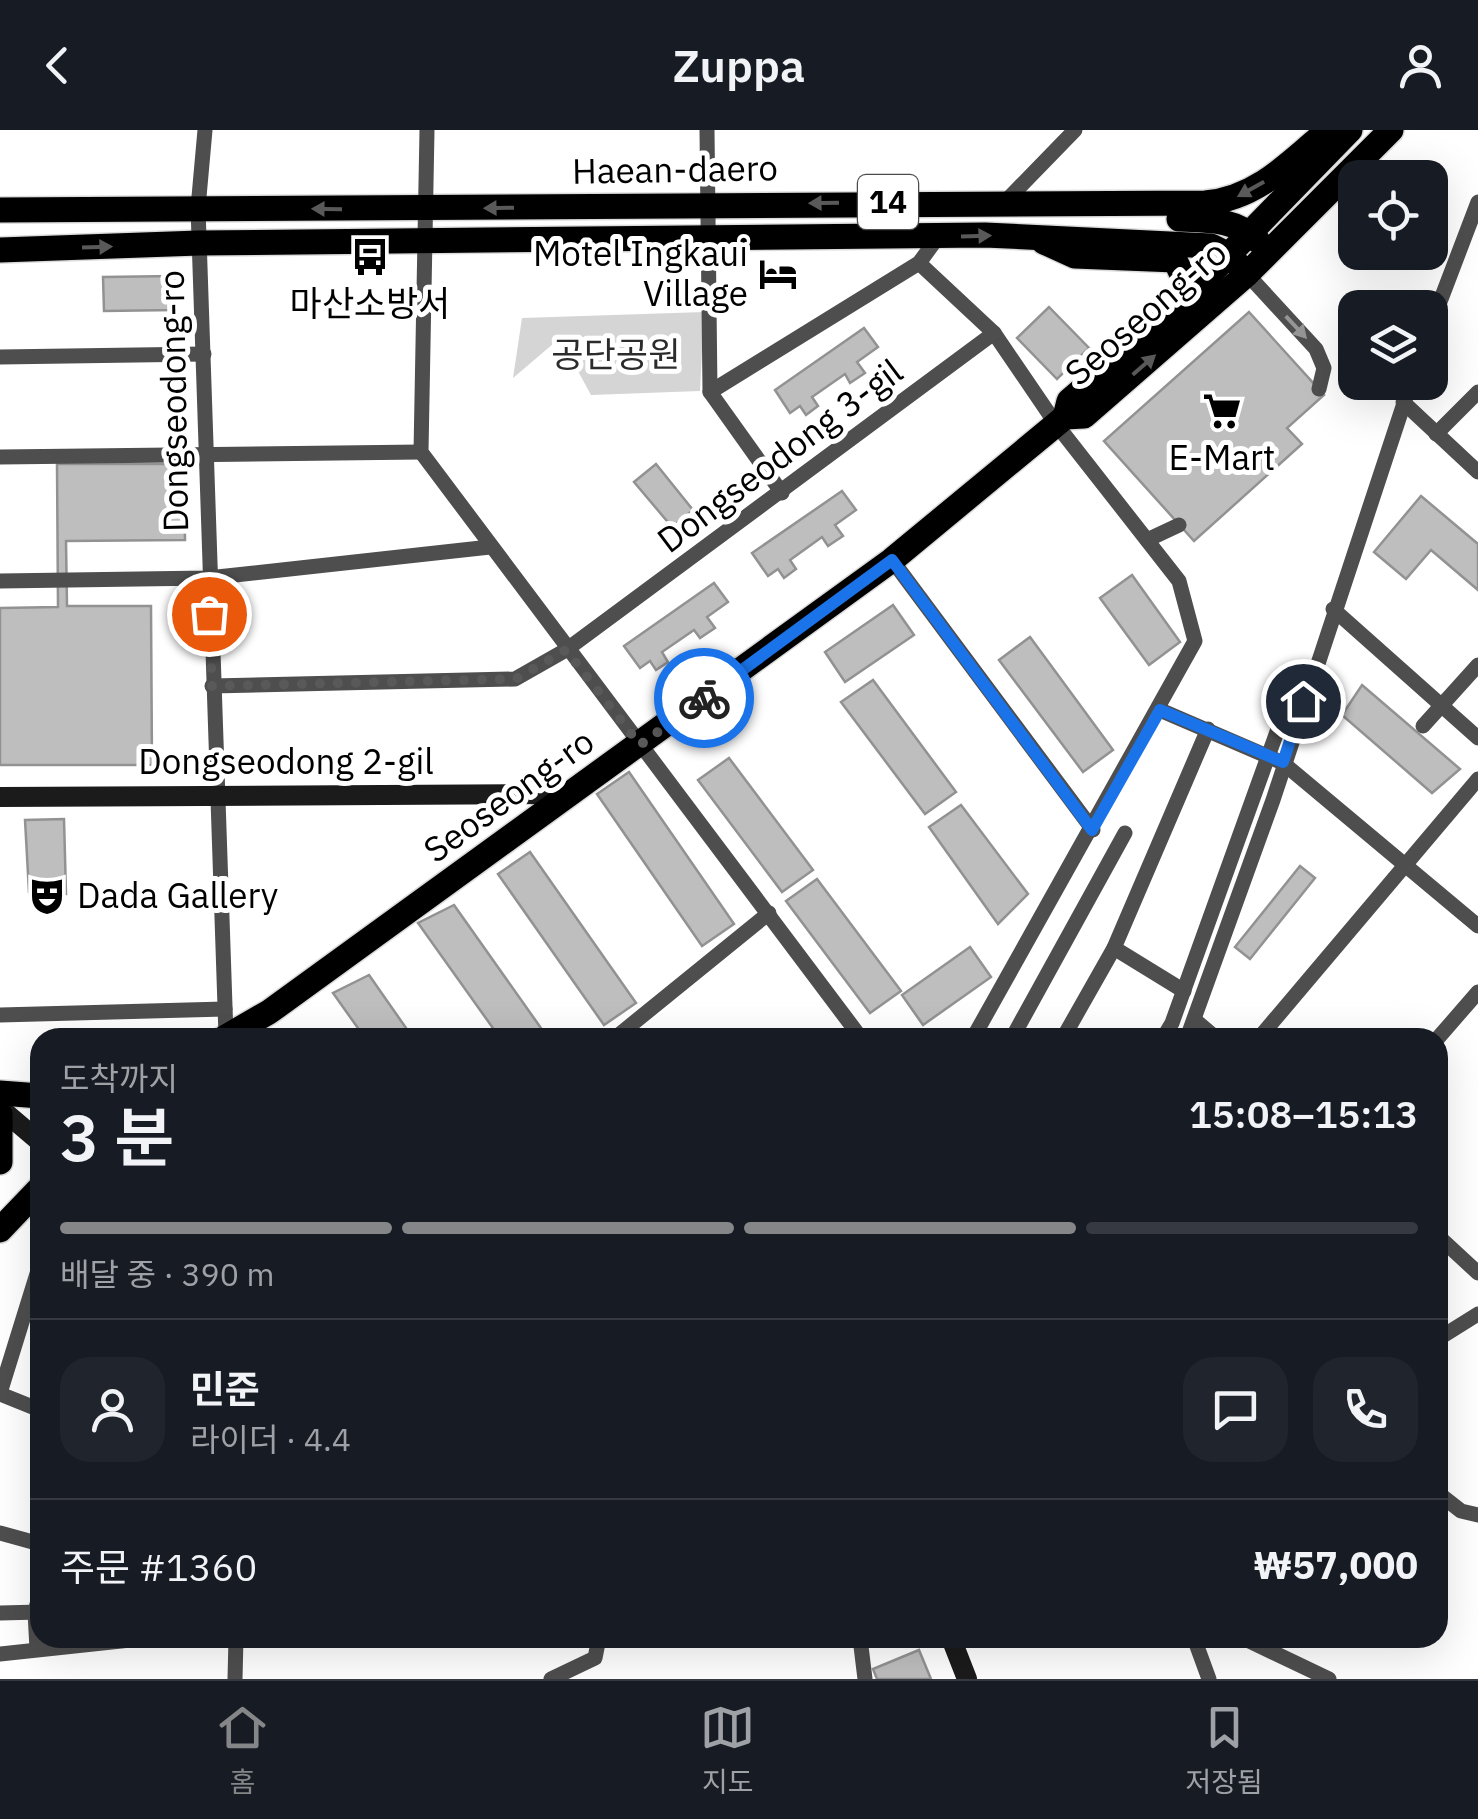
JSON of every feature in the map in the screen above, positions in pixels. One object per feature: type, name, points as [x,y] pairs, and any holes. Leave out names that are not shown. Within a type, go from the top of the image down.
[{"type":"main road","name":"Haean-daero","points":[[0,210],[1226,202],[1291,164],[1328,130]]},
{"type":"main road","points":[[1238,264],[1250,234],[1350,130]]},
{"type":"main road","points":[[1106,201],[1150,217],[1220,221],[1250,234],[1268,252],[1392,130]]},
{"type":"main road","name":"Haean-daero","points":[[0,250],[423,240],[710,241],[1030,235],[1187,242],[1238,264]]},
{"type":"main road","points":[[1030,235],[1075,256],[1175,260],[1184,279],[1178,306]]},
{"type":"main road","name":"Seoseong-ro","points":[[1061,421],[1069,401],[1178,306],[1238,264],[1268,252]]},
{"type":"main road","name":"Seoseong-ro","points":[[241,1028],[269,1012],[892,560],[1061,421],[1084,416],[1238,264]]},
{"type":"main road","name":"Dongseodong 2-gil","points":[[0,798],[572,794]]},
{"type":"main road","points":[[0,1094],[30,1096]]},
{"type":"main road","points":[[0,1111],[30,1134]]},
{"type":"main road","points":[[0,1111],[0,1162]]},
{"type":"main road","points":[[2,1221],[30,1186]]},
{"type":"main road","points":[[2,1221],[30,1197]]},
{"type":"main road","points":[[2,1221],[30,1219]]},
{"type":"main road","points":[[955,1648],[967,1679]]},
{"type":"street","name":"Dongseodong-ro","points":[[205,130],[198,208],[225,1028]]},
{"type":"street","points":[[426,130],[420,452],[854,1028]]},
{"type":"street","points":[[706,130],[710,392],[782,493]]},
{"type":"street","points":[[1005,202],[1075,130]]},
{"type":"street","points":[[1444,290],[1478,202]]},
{"type":"street","points":[[710,392],[919,263],[938,238]]},
{"type":"street","points":[[919,263],[994,334],[1178,581],[1195,641],[1160,710],[979,1028]]},
{"type":"street","points":[[1238,264],[1316,348],[1324,368],[1319,389]]},
{"type":"street","name":"Dongseodong 3-gil","points":[[566,650],[994,334]]},
{"type":"street","points":[[0,357],[204,354]]},
{"type":"street","points":[[1436,434],[1478,392]]},
{"type":"street","points":[[1167,1028],[1333,609],[1404,402],[1478,472]]},
{"type":"street","points":[[0,456],[420,452]]},
{"type":"street","points":[[1147,540],[1179,524]]},
{"type":"street","points":[[0,581],[208,578],[490,547]]},
{"type":"street","points":[[892,560],[1092,830]]},
{"type":"street","points":[[1333,609],[1478,738]]},
{"type":"street","points":[[212,686],[516,679],[566,650]]},
{"type":"street","points":[[1423,726],[1478,666]]},
{"type":"street","points":[[1160,710],[1276,759],[1478,926]]},
{"type":"street","points":[[1192,1028],[1276,759],[1283,715]]},
{"type":"street","points":[[1069,1028],[1114,948],[1208,729]]},
{"type":"street","points":[[1267,1028],[1478,779]]},
{"type":"street","points":[[1017,1028],[1124,833]]},
{"type":"street","points":[[627,1028],[769,914]]},
{"type":"street","points":[[1114,948],[1184,991]]},
{"type":"street","points":[[1447,1028],[1478,992]]},
{"type":"street","points":[[0,1015],[225,1010]]},
{"type":"street","points":[[1196,1020],[1205,1028]]},
{"type":"street","points":[[1448,1245],[1478,1273]]},
{"type":"street","points":[[30,1296],[0,1393],[30,1406]]},
{"type":"street","points":[[1448,1333],[1478,1314]]},
{"type":"street","points":[[1448,1501],[1461,1511],[1478,1515]]},
{"type":"street","points":[[0,1533],[30,1541]]},
{"type":"street","points":[[0,1613],[30,1612]]},
{"type":"street","points":[[0,1654],[45,1648]]},
{"type":"street","points":[[235,1679],[236,1648]]},
{"type":"street","points":[[592,1679],[596,1648]]},
{"type":"street","points":[[861,1648],[865,1679]]},
{"type":"street","points":[[1198,1648],[1209,1679]]},
{"type":"street","points":[[1264,1648],[1329,1679]]},
{"type":"street","points":[[550,1679],[594,1658]]},
{"type":"green space","name":"공단공원","points":[[704,312],[700,391],[591,395],[560,338],[513,378],[522,318]]},
{"type":"building","points":[[175,276],[175,310],[104,311],[103,277]]},
{"type":"building","points":[[1049,307],[1089,348],[1057,379],[1017,338]]},
{"type":"building","name":"E-Mart","points":[[1249,312],[1324,395],[1287,428],[1302,444],[1194,541],[1104,441]]},
{"type":"building","points":[[864,328],[878,347],[857,362],[865,373],[850,383],[845,374],[812,397],[818,406],[806,415],[800,406],[790,413],[775,390]]},
{"type":"building","points":[[57,464],[184,464],[185,540],[66,541],[67,606],[151,606],[152,765],[0,765],[0,608],[58,607]]},
{"type":"building","points":[[656,464],[693,510],[672,527],[634,482]]},
{"type":"building","points":[[842,491],[856,510],[835,525],[843,536],[828,546],[822,537],[790,560],[796,569],[784,578],[778,569],[768,576],[752,553]]},
{"type":"building","points":[[1421,496],[1478,544],[1478,590],[1431,550],[1406,579],[1374,552]]},
{"type":"building","points":[[1132,575],[1180,642],[1149,665],[1100,598]]},
{"type":"building","points":[[714,583],[728,602],[707,617],[715,628],[700,638],[694,630],[662,652],[668,662],[656,670],[650,661],[640,668],[624,646]]},
{"type":"building","points":[[893,605],[914,635],[845,682],[825,652]]},
{"type":"building","points":[[1030,637],[1113,750],[1083,772],[999,660]]},
{"type":"building","points":[[873,680],[956,792],[925,814],[841,702]]},
{"type":"building","points":[[1362,685],[1460,769],[1432,793],[1342,715]]},
{"type":"building","points":[[729,758],[813,870],[782,892],[698,780]]},
{"type":"building","points":[[629,772],[734,924],[702,946],[597,794]]},
{"type":"building","points":[[961,805],[1028,894],[998,924],[929,827]]},
{"type":"building","points":[[64,819],[66,894],[29,892],[25,820]]},
{"type":"building","points":[[530,852],[636,1003],[604,1025],[498,874]]},
{"type":"building","points":[[1300,866],[1315,878],[1250,959],[1235,947]]},
{"type":"building","points":[[817,879],[901,991],[870,1013],[786,901]]},
{"type":"building","points":[[454,905],[541,1028],[493,1028],[418,923]]},
{"type":"building","points":[[970,947],[991,977],[923,1025],[902,995]]},
{"type":"building","points":[[369,975],[406,1028],[358,1028],[333,993]]},
{"type":"building","points":[[919,1650],[931,1679],[877,1679],[873,1669]]},
{"type":"way so far","points":[[209,614],[212,686],[516,679],[566,650],[640,745],[704,698]]},
{"type":"place","name":"마산소방서","points":[[370,257]]},
{"type":"place","name":"Motel Ingkaui Village","points":[[778,274]]},
{"type":"place","name":"E-Mart","points":[[1222,411]]},
{"type":"place","name":"Dada Gallery","points":[[47,896]]},
{"type":"route","points":[[704,698],[892,560],[1092,830],[1160,710],[1283,762],[1303,701]]}]
